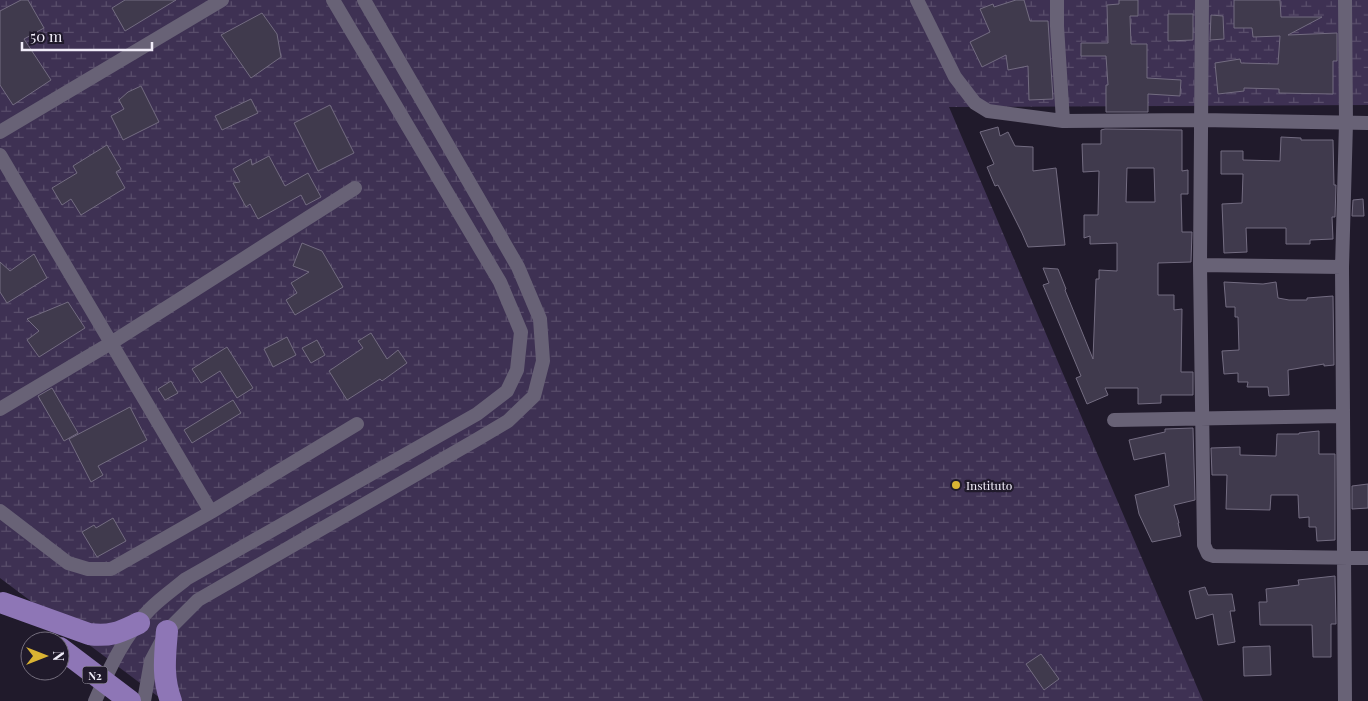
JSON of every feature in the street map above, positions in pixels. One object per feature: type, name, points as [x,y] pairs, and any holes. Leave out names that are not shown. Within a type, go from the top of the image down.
[{"type":"main road","points":[[2,602],[89,634],[102,636],[115,634],[139,622]]},
{"type":"main road","points":[[2,602],[39,631]]},
{"type":"main road","points":[[167,631],[164,667],[166,687],[171,701]]},
{"type":"main road","name":"N2","points":[[70,659],[99,691],[130,701]]},
{"type":"street","points":[[0,132],[222,0]]},
{"type":"street","points":[[99,691],[128,636],[150,610],[186,579],[477,414],[507,391],[517,370],[521,332],[500,282],[333,0]]},
{"type":"street","points":[[144,701],[151,661],[167,631],[198,600],[476,440],[508,420],[534,396],[542,361],[540,319],[518,267],[364,0]]},
{"type":"street","points":[[917,0],[955,77],[975,103],[988,111],[1064,120],[1368,123]]},
{"type":"street","points":[[1057,0],[1057,26],[1064,120]]},
{"type":"street","points":[[1202,0],[1200,265],[1204,545],[1208,554],[1214,556],[1368,558]]},
{"type":"street","points":[[1345,0],[1346,123],[1342,267],[1345,701]]},
{"type":"street","points":[[0,155],[211,512]]},
{"type":"street","points":[[0,409],[111,343],[355,188]]},
{"type":"street","points":[[1200,265],[1342,267]]},
{"type":"street","points":[[1114,420],[1343,416]]},
{"type":"street","points":[[0,511],[68,563],[88,569],[111,569],[211,512],[357,424]]},
{"type":"green space","points":[[0,0],[1368,0],[1368,105],[949,107],[1203,701],[164,701],[0,578]]},
{"type":"building","points":[[21,0],[28,0],[44,28],[24,39],[51,80],[13,105],[0,85],[0,11]]},
{"type":"building","points":[[125,0],[176,0],[125,31],[112,8]]},
{"type":"building","points":[[1016,0],[1024,0],[1030,21],[1048,21],[1053,99],[1029,100],[1028,66],[1008,70],[1006,55],[982,67],[970,42],[990,32],[980,9],[993,4],[994,7]]},
{"type":"building","points":[[1119,0],[1138,0],[1138,16],[1130,16],[1131,44],[1147,44],[1147,78],[1181,80],[1180,96],[1148,94],[1148,112],[1106,112],[1106,85],[1108,85],[1106,56],[1081,56],[1081,43],[1108,43],[1107,5],[1119,4]]},
{"type":"building","points":[[1234,0],[1280,0],[1281,17],[1322,17],[1288,35],[1337,33],[1337,61],[1333,61],[1333,94],[1279,93],[1279,89],[1244,88],[1244,91],[1218,94],[1215,63],[1240,59],[1241,63],[1278,64],[1280,36],[1253,37],[1252,28],[1234,28]]},
{"type":"building","points":[[262,13],[277,34],[281,57],[251,78],[221,35]]},
{"type":"building","points":[[1168,14],[1193,14],[1193,40],[1168,41]]},
{"type":"building","points":[[1211,15],[1223,16],[1224,39],[1210,40]]},
{"type":"building","points":[[141,86],[159,122],[123,140],[111,116],[124,109],[119,100],[128,92]]},
{"type":"building","points":[[251,99],[258,113],[222,130],[215,116]]},
{"type":"building","points":[[330,105],[354,153],[318,171],[294,123]]},
{"type":"building","points":[[998,127],[1000,136],[1008,132],[1015,146],[1033,147],[1033,171],[1056,168],[1065,245],[1028,247],[998,185],[995,186],[987,167],[994,164],[980,132]]},
{"type":"building","points":[[1101,130],[1182,130],[1182,171],[1188,170],[1188,194],[1181,194],[1182,232],[1192,232],[1191,262],[1158,263],[1158,295],[1174,295],[1174,310],[1182,309],[1181,372],[1193,372],[1193,395],[1161,395],[1161,403],[1138,404],[1138,388],[1105,388],[1108,395],[1087,404],[1076,378],[1081,376],[1043,285],[1049,283],[1043,268],[1058,269],[1093,359],[1096,279],[1099,279],[1099,270],[1117,271],[1117,243],[1090,244],[1090,236],[1084,238],[1084,215],[1098,215],[1099,171],[1083,172],[1082,144],[1101,144]],"holes":[[[1127,168],[1154,168],[1155,202],[1126,202]]]},
{"type":"building","points":[[1281,137],[1301,138],[1301,140],[1333,140],[1334,185],[1336,185],[1335,217],[1332,217],[1333,239],[1310,240],[1310,244],[1286,244],[1286,228],[1246,228],[1247,252],[1224,253],[1222,204],[1242,203],[1243,174],[1221,174],[1221,151],[1243,151],[1243,160],[1280,161]]},
{"type":"building","points":[[107,145],[121,169],[116,172],[125,188],[81,215],[71,199],[62,205],[52,188],[77,173],[73,166]]},
{"type":"building","points":[[269,156],[285,186],[308,173],[321,197],[306,205],[301,195],[258,219],[250,204],[246,207],[233,183],[240,182],[233,169],[251,159],[252,165]]},
{"type":"building","points":[[1363,199],[1364,216],[1352,216],[1353,200]]},
{"type":"building","points":[[302,243],[322,251],[343,287],[295,315],[286,300],[297,293],[291,283],[309,272],[293,266]]},
{"type":"building","points":[[34,254],[47,278],[7,303],[0,292],[0,262],[10,271]]},
{"type":"building","points":[[1224,282],[1263,284],[1276,282],[1278,298],[1289,300],[1307,300],[1307,298],[1333,296],[1334,365],[1324,366],[1324,364],[1288,370],[1289,395],[1269,396],[1268,387],[1247,387],[1248,382],[1238,382],[1238,373],[1224,374],[1222,351],[1239,350],[1238,317],[1235,317],[1235,307],[1226,307]]},
{"type":"building","points":[[68,302],[85,328],[39,357],[27,340],[39,331],[27,319]]},
{"type":"building","points":[[371,333],[387,359],[398,350],[407,363],[382,381],[380,379],[347,400],[329,371],[363,348],[358,341]]},
{"type":"building","points":[[287,337],[296,355],[273,367],[264,349]]},
{"type":"building","points":[[317,340],[325,355],[311,363],[302,348]]},
{"type":"building","points":[[227,347],[253,388],[237,398],[220,371],[201,383],[192,369]]},
{"type":"building","points":[[171,381],[178,393],[165,400],[158,389]]},
{"type":"building","points":[[52,388],[78,433],[64,441],[38,396]]},
{"type":"building","points":[[233,400],[241,413],[192,443],[184,430]]},
{"type":"building","points":[[130,407],[147,440],[98,466],[103,475],[91,482],[69,439]]},
{"type":"building","points":[[1193,428],[1195,500],[1174,505],[1181,536],[1152,542],[1139,514],[1135,495],[1169,486],[1165,453],[1134,460],[1129,440],[1165,432],[1165,429]]},
{"type":"building","points":[[1319,431],[1319,454],[1335,454],[1335,540],[1317,541],[1316,527],[1309,527],[1309,517],[1299,518],[1298,495],[1271,495],[1270,510],[1226,509],[1227,475],[1212,475],[1211,448],[1240,447],[1240,455],[1276,456],[1277,434],[1299,434]]},
{"type":"building","points":[[1368,484],[1368,508],[1352,509],[1352,486]]},
{"type":"building","points":[[113,518],[126,541],[97,557],[82,532],[94,525],[96,528]]},
{"type":"building","points":[[1335,576],[1336,624],[1331,624],[1331,657],[1313,657],[1312,625],[1260,625],[1259,602],[1267,602],[1266,589],[1299,585],[1298,580]]},
{"type":"building","points":[[1205,587],[1208,595],[1232,594],[1235,611],[1230,611],[1235,642],[1218,645],[1213,614],[1196,619],[1189,591]]},
{"type":"building","points":[[1270,646],[1271,675],[1244,676],[1243,647]]},
{"type":"building","points":[[1041,654],[1059,679],[1044,690],[1026,664]]},
{"type":"place","name":"Instituto","points":[[956,485]]}]
